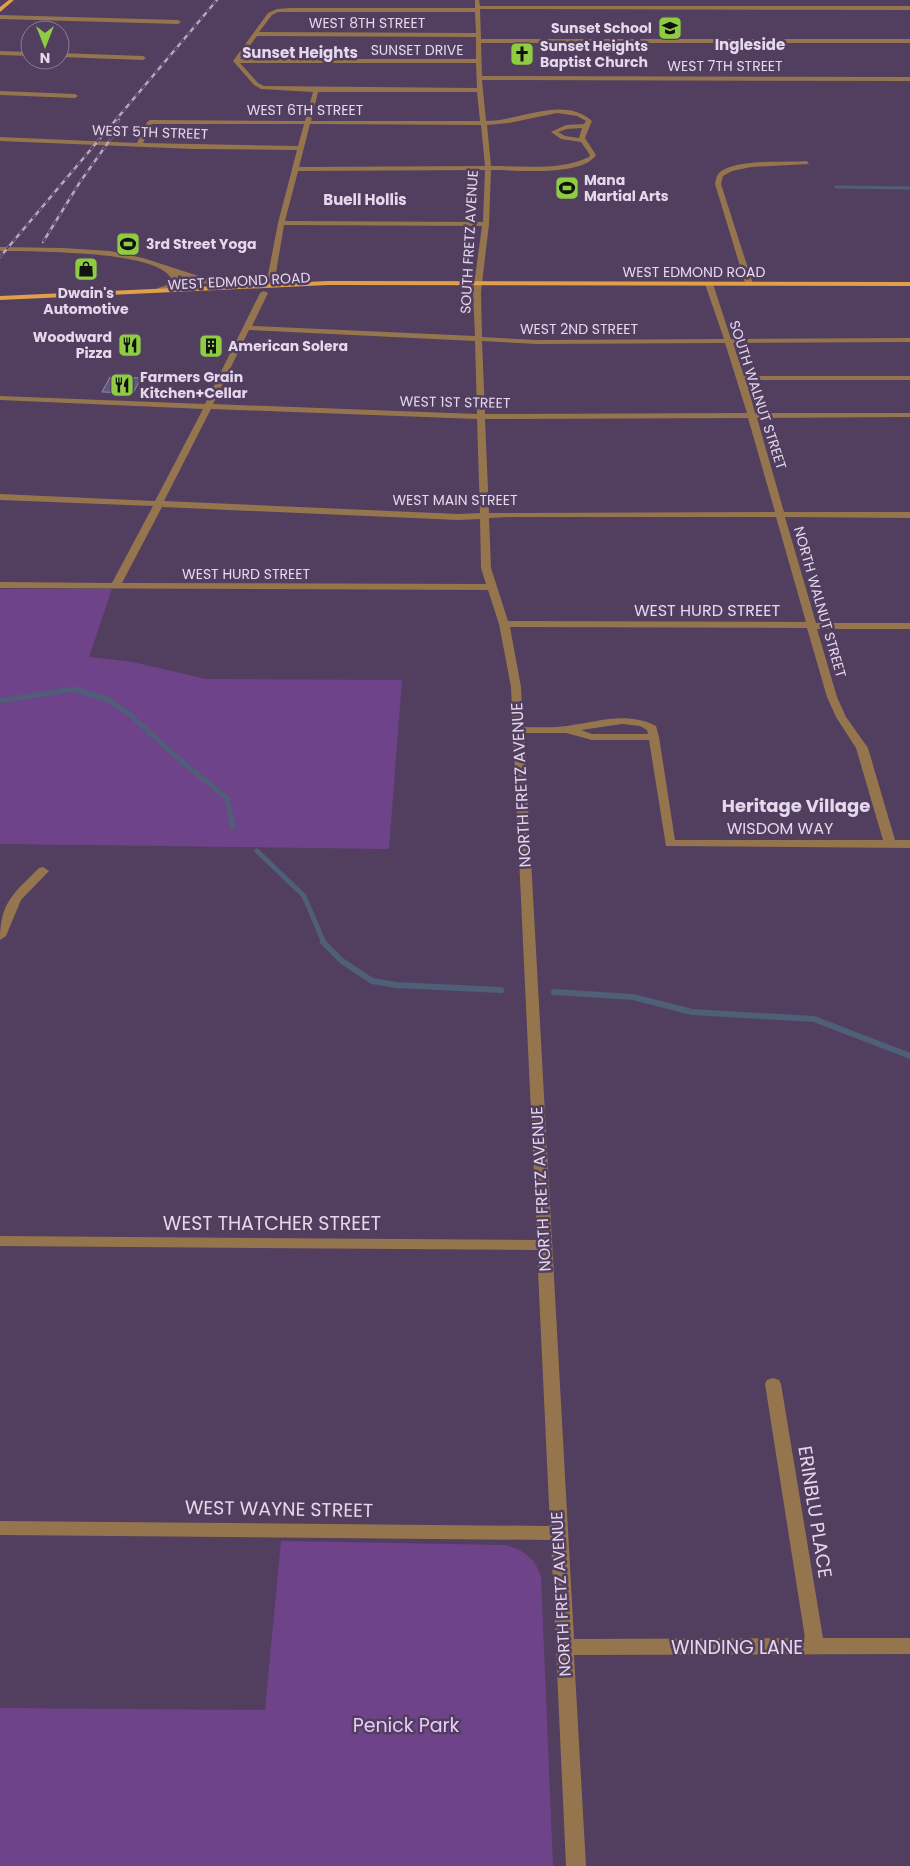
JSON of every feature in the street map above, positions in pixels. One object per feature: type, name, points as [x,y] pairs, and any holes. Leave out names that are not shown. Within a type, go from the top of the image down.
[{"type":"main road","points":[[0,10],[12,0]]},
{"type":"main road","name":"WEST EDMOND ROAD","points":[[0,298],[270,285],[402,282],[466,282],[479,285],[910,284]]},
{"type":"main road","name":"WEST EDMOND ROAD","points":[[0,305],[343,289],[466,289],[479,285]]},
{"type":"street","name":"SOUTH FRETZ AVENUE","points":[[478,0],[480,90],[487,169],[486,224],[479,285],[483,516]]},
{"type":"street","points":[[480,90],[316,90],[263,88],[256,84],[236,61],[270,14],[277,11],[910,8]]},
{"type":"street","points":[[0,17],[178,22]]},
{"type":"street","name":"WEST 8TH STREET","points":[[256,34],[479,38],[910,41]]},
{"type":"street","points":[[0,53],[20,54]]},
{"type":"street","points":[[70,55],[143,58]]},
{"type":"street","name":"SUNSET DRIVE","points":[[236,61],[479,61]]},
{"type":"street","name":"WEST 7TH STREET","points":[[480,78],[910,79]]},
{"type":"street","points":[[270,285],[281,223],[316,90]]},
{"type":"street","points":[[0,94],[76,96]]},
{"type":"street","name":"WEST 6TH STREET","points":[[140,145],[150,122],[484,123],[509,122],[536,113],[559,111],[584,116],[589,120],[586,126]]},
{"type":"street","points":[[296,169],[557,168],[579,164],[591,158],[592,155],[584,140],[583,132],[586,126],[566,127],[554,132],[563,138],[584,140]]},
{"type":"street","name":"WEST 5TH STREET","points":[[0,139],[140,145],[300,148]]},
{"type":"street","points":[[749,284],[718,184],[719,178],[722,174],[750,165],[807,163]]},
{"type":"street","points":[[281,223],[486,224]]},
{"type":"street","points":[[0,249],[80,250],[106,253],[127,257],[213,284],[245,286]]},
{"type":"street","points":[[161,290],[176,284],[176,276],[171,272]]},
{"type":"street","name":"SOUTH WALNUT STREET","points":[[709,284],[726,341],[740,378],[781,515]]},
{"type":"street","points":[[115,586],[209,407],[264,293]]},
{"type":"street","name":"WEST 2ND STREET","points":[[248,328],[454,336],[537,342],[910,340]]},
{"type":"street","points":[[740,378],[910,378]]},
{"type":"street","name":"WEST 1ST STREET","points":[[0,398],[481,417],[910,415]]},
{"type":"street","name":"WEST MAIN STREET","points":[[0,496],[448,517],[910,515]]},
{"type":"street","name":"NORTH WALNUT STREET","points":[[781,515],[832,697],[841,717],[862,748],[890,844]]},
{"type":"street","name":"NORTH FRETZ AVENUE","points":[[483,516],[486,568],[504,624],[516,687],[557,1533],[576,1866]]},
{"type":"street","name":"WEST HURD STREET","points":[[0,585],[491,587]]},
{"type":"street","name":"WEST HURD STREET","points":[[504,624],[910,626]]},
{"type":"street","name":"WISDOM WAY","points":[[518,730],[565,730],[592,737],[654,737],[670,844],[910,844]]},
{"type":"street","points":[[0,936],[14,899],[42,871]]},
{"type":"street","name":"WEST THATCHER STREET","points":[[0,1241],[544,1245]]},
{"type":"street","name":"ERINBLU PLACE","points":[[773,1384],[815,1647]]},
{"type":"street","name":"WEST WAYNE STREET","points":[[0,1528],[557,1533]]},
{"type":"street","name":"WINDING LANE","points":[[564,1647],[910,1646]]},
{"type":"green space","points":[[0,589],[112,589],[89,657],[133,662],[206,679],[402,680],[389,849],[0,844]]},
{"type":"green space","name":"Penick Park","points":[[281,1541],[505,1545],[517,1549],[531,1559],[541,1576],[553,1866],[0,1866],[0,1708],[265,1710]]},
{"type":"building","name":"Farmers Grain Kitchen+Cellar","points":[[110,377],[141,378],[133,393],[102,392]]},
{"type":"waterway","points":[[836,187],[910,188]]},
{"type":"waterway","points":[[0,701],[73,689],[106,699],[127,712],[180,760],[227,798],[233,827]]},
{"type":"waterway","points":[[257,851],[304,896],[324,943]]},
{"type":"waterway","points":[[324,943],[342,961],[372,981],[396,985],[501,990]]},
{"type":"waterway","points":[[554,992],[633,997],[692,1012],[814,1019],[910,1056]]},
{"type":"railway","points":[[0,257],[217,0]]},
{"type":"railway","points":[[43,242],[80,182],[112,137],[119,120]]},
{"type":"place","name":"Sunset School","points":[[670,28]]},
{"type":"place","name":"Sunset Heights Baptist Church","points":[[522,54]]},
{"type":"place","name":"Mana Martial Arts","points":[[567,188]]},
{"type":"place","name":"3rd Street Yoga","points":[[128,244]]},
{"type":"place","name":"Dwain's Automotive","points":[[86,269]]},
{"type":"place","name":"Woodward Pizza","points":[[130,345]]},
{"type":"place","name":"American Solera","points":[[211,346]]},
{"type":"place","name":"Farmers Grain Kitchen+Cellar","points":[[122,385]]},
{"type":"district","name":"Ingleside","points":[[750,44]]},
{"type":"district","name":"Sunset Heights","points":[[300,52]]},
{"type":"district","name":"Buell Hollis","points":[[365,199]]},
{"type":"district","name":"Heritage Village","points":[[796,805]]}]
